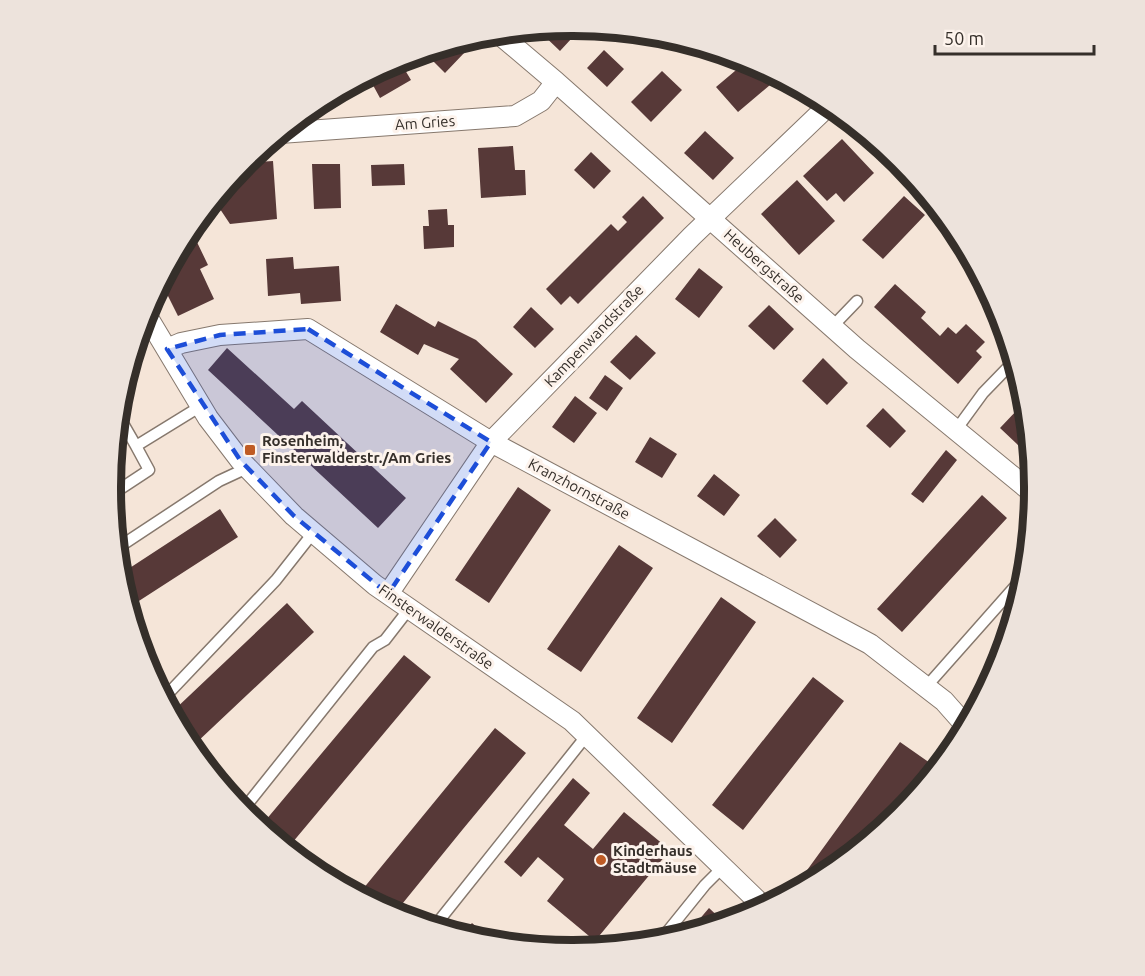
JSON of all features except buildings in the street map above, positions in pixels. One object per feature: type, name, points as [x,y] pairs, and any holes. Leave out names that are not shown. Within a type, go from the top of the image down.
[{"type":"street","name":"Heubergstraße","points":[[508,41],[856,349],[1024,486]]},
{"type":"street","name":"Am Gries","points":[[293,132],[515,116],[541,101],[556,82]]},
{"type":"street","name":"Kampenwandstraße","points":[[388,594],[491,442],[710,218],[822,111]]},
{"type":"street","name":"Finsterwalderstraße","points":[[152,324],[201,406],[240,460],[294,516],[375,585],[572,721],[757,900]]},
{"type":"street","name":"Kranzhornstraße","points":[[167,349],[181,343],[220,335],[308,329],[491,442],[870,644],[944,700],[961,719]]},
{"type":"lane","points":[[832,327],[856,301]]},
{"type":"lane","points":[[956,429],[983,393],[1008,367]]},
{"type":"lane","points":[[136,446],[201,406]]},
{"type":"lane","points":[[121,488],[149,470],[125,426]]},
{"type":"lane","points":[[124,544],[219,481],[247,468]]},
{"type":"lane","points":[[169,692],[276,580],[313,533]]},
{"type":"lane","points":[[926,687],[1013,589]]},
{"type":"lane","points":[[248,803],[373,647],[385,640],[409,609]]},
{"type":"lane","points":[[440,920],[587,735]]},
{"type":"lane","points":[[669,929],[705,885],[723,867]]},
{"type":"highlighted area","points":[[308,329],[491,442],[388,594],[294,516],[240,460],[167,349],[220,335]]},
{"type":"place","name":"Rosenheim, Finsterwalderstr./Am Gries","points":[[250,450]]},
{"type":"place","name":"Kinderhaus Stadtmäuse","points":[[601,860]]}]
